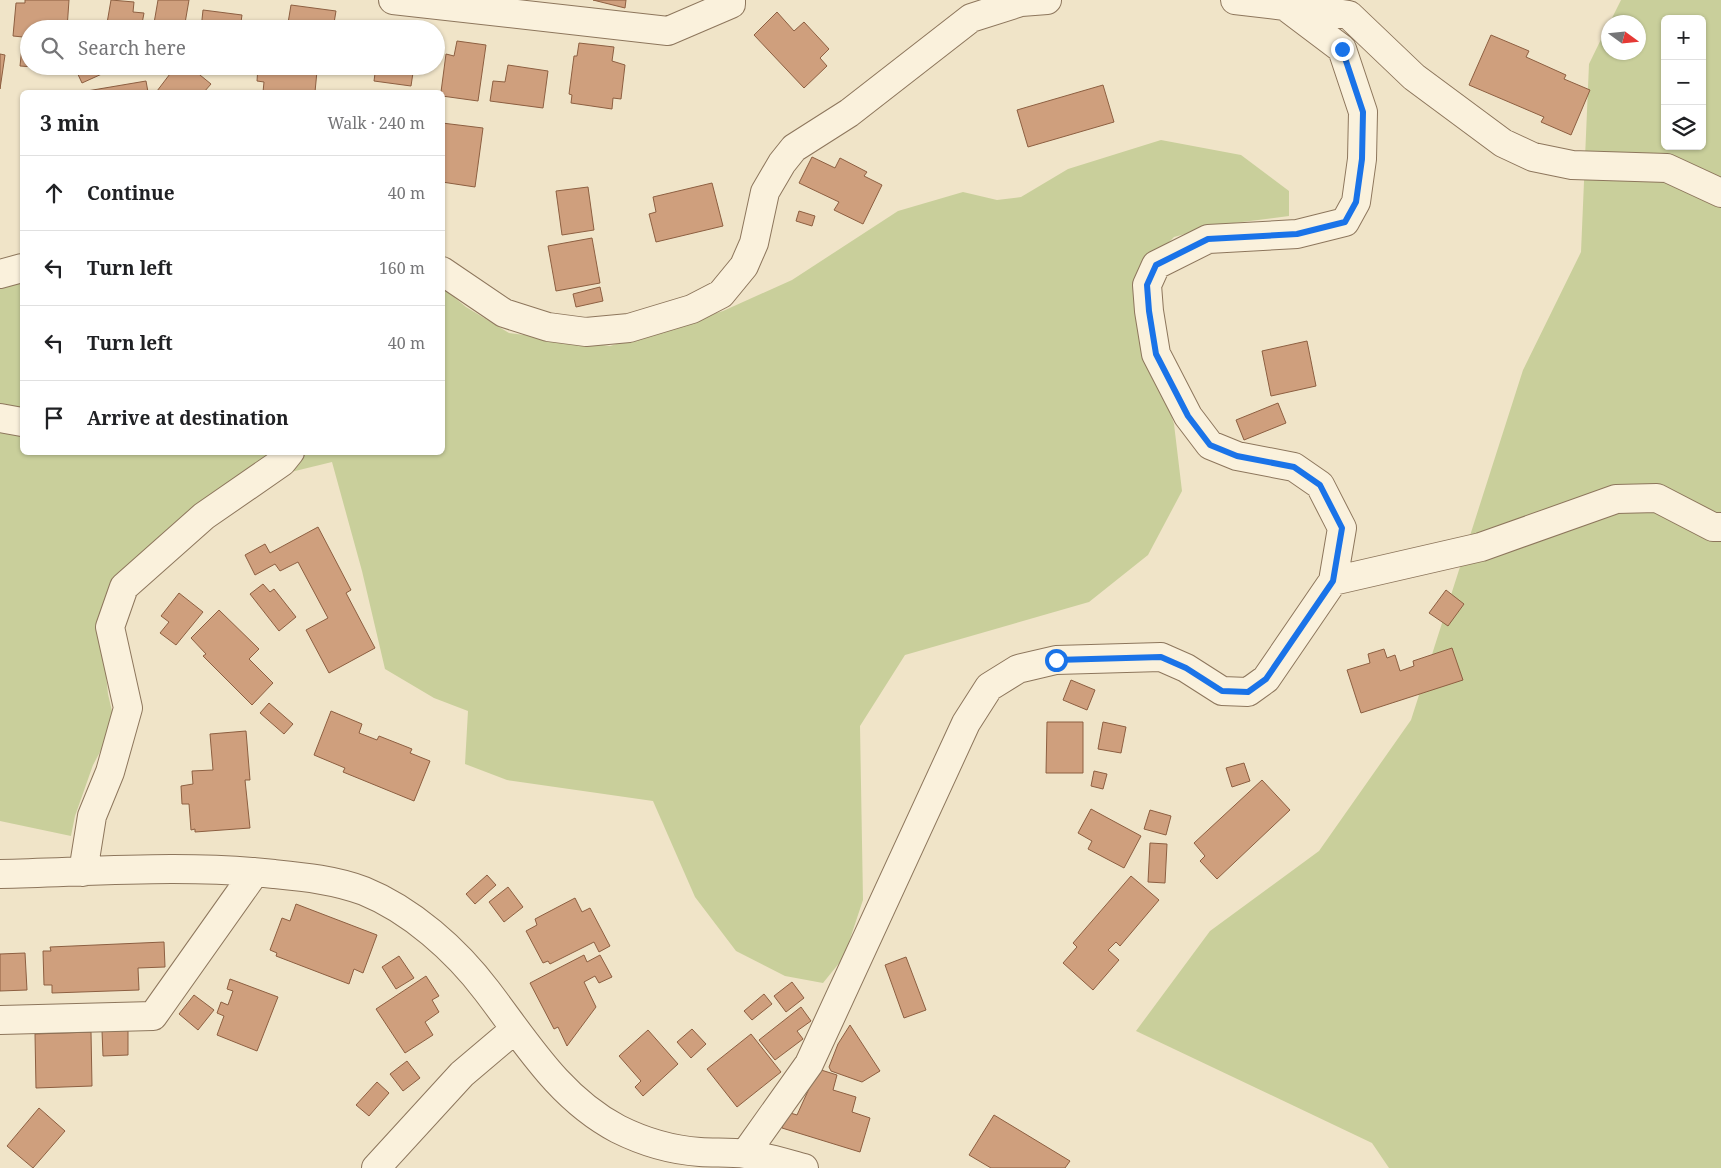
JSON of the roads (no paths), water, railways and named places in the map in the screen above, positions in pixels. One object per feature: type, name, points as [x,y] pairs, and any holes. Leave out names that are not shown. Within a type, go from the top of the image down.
[{"type":"street","points":[[405,1],[668,31],[731,4],[731,0]]},
{"type":"street","points":[[445,273],[504,314],[548,327],[586,332],[629,328],[692,309],[721,294],[744,266],[754,243],[765,192],[782,163],[794,148],[849,113],[971,18],[1021,2],[1046,0]]},
{"type":"street","points":[[1236,0],[1350,15],[1414,77],[1503,143],[1533,157],[1572,165],[1667,168],[1721,193]]},
{"type":"street","points":[[745,1154],[809,1064],[966,723],[989,687],[1018,669],[1056,660],[1161,657],[1186,668],[1222,691],[1248,692],[1266,679],[1333,581],[1342,528],[1320,485],[1294,467],[1237,456],[1210,445],[1188,416],[1156,354],[1149,311],[1147,285],[1156,265],[1208,239],[1297,234],[1345,222],[1356,202],[1362,159],[1363,112],[1342,49],[1285,6]]},
{"type":"street","points":[[0,274],[20,269]]},
{"type":"street","points":[[0,418],[20,422]]},
{"type":"street","points":[[82,872],[92,816],[110,772],[128,708],[110,627],[124,587],[204,516],[282,462],[288,455]]},
{"type":"street","points":[[1333,581],[1481,547],[1616,499],[1657,498],[1713,528],[1721,527]]},
{"type":"street","points":[[0,874],[203,869],[311,878],[364,891],[406,914],[449,949],[486,990],[545,1070],[586,1109],[618,1129],[660,1146],[698,1152],[745,1154],[804,1168]]},
{"type":"street","points":[[0,1020],[153,1016],[255,872]]},
{"type":"street","points":[[376,1168],[462,1074],[514,1030]]}]
